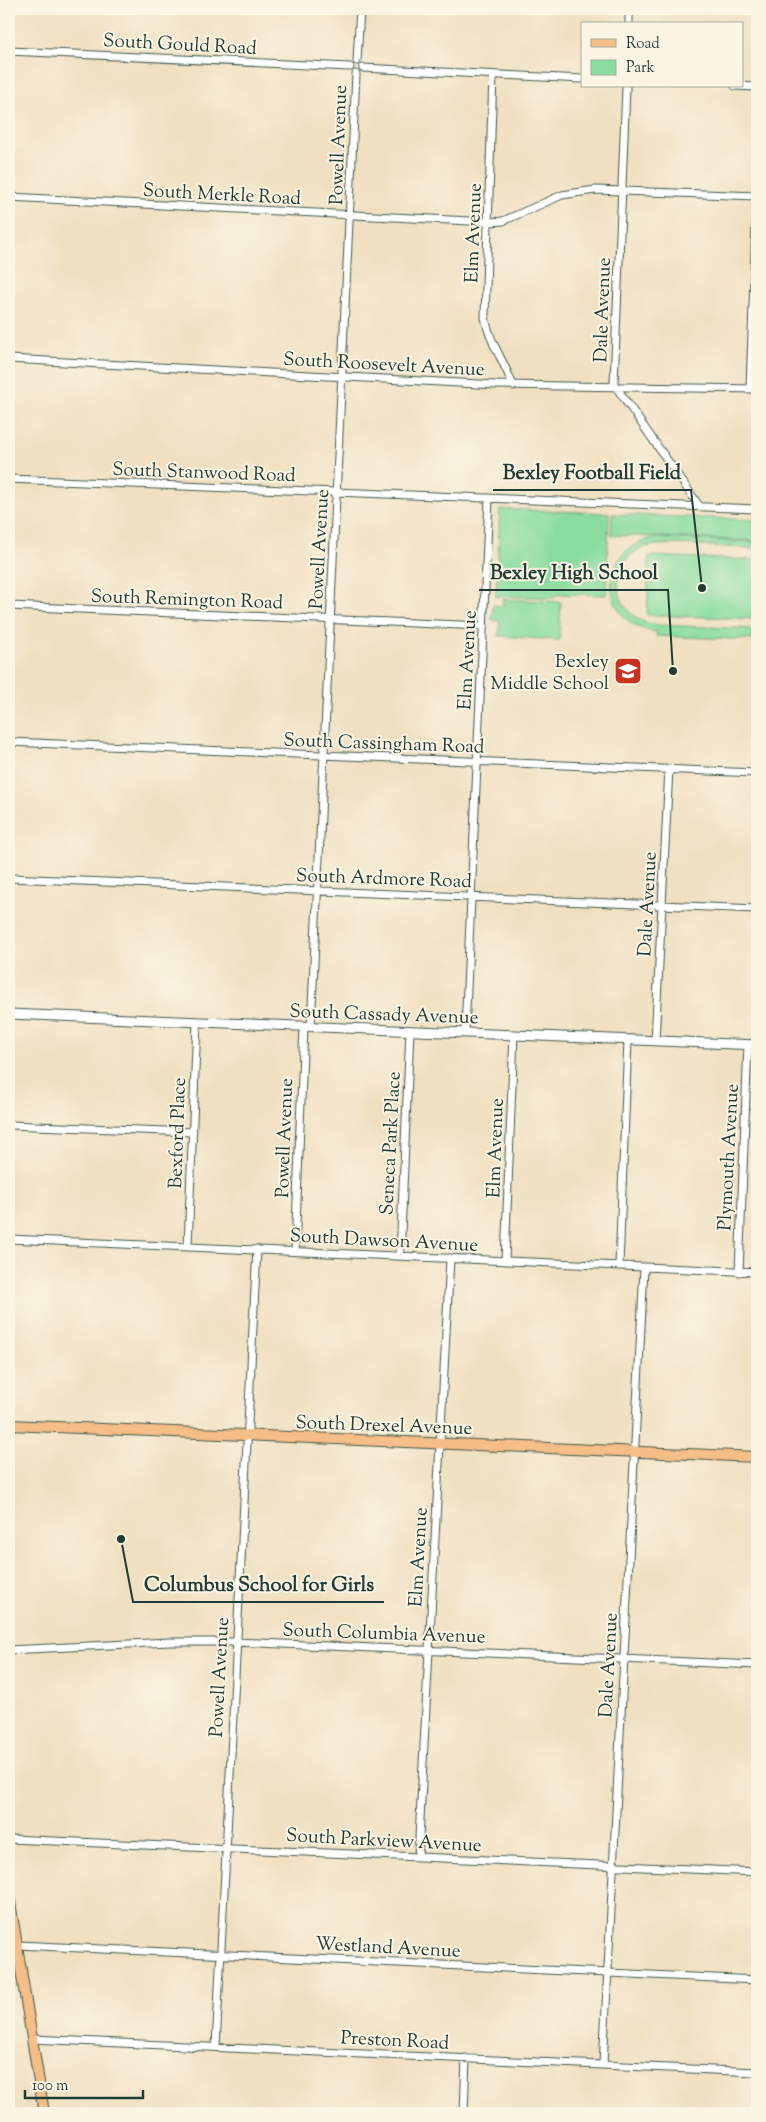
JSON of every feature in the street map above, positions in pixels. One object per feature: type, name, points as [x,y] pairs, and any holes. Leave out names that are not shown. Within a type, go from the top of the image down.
[{"type":"main road","name":"South Drexel Avenue","points":[[9,1425],[757,1457]]},
{"type":"main road","points":[[9,1896],[44,2113]]},
{"type":"street","points":[[357,61],[360,9]]},
{"type":"street","points":[[629,9],[629,22]]},
{"type":"street","name":"South Gould Road","points":[[9,51],[350,67]]},
{"type":"street","points":[[357,61],[353,62],[350,67],[353,73],[360,73],[363,68]]},
{"type":"street","points":[[357,61],[361,62],[363,68]]},
{"type":"street","points":[[363,68],[581,79]]},
{"type":"street","name":"Powell Avenue","points":[[295,1251],[324,756],[356,74]]},
{"type":"street","name":"Elm Avenue","points":[[493,75],[486,322],[490,338],[507,368],[513,386]]},
{"type":"street","points":[[744,86],[757,87]]},
{"type":"street","name":"Dale Avenue","points":[[626,88],[614,378],[616,388],[700,507]]},
{"type":"street","name":"South Merkle Road","points":[[9,198],[503,222],[562,195],[595,190],[757,196]]},
{"type":"street","points":[[754,389],[757,196]]},
{"type":"street","name":"South Roosevelt Avenue","points":[[9,359],[513,386],[754,389]]},
{"type":"street","name":"South Stanwood Road","points":[[9,479],[757,509]]},
{"type":"street","name":"Elm Avenue","points":[[465,1033],[490,498]]},
{"type":"street","name":"South Remington Road","points":[[9,606],[484,626]]},
{"type":"street","name":"South Cassingham Road","points":[[9,742],[757,773]]},
{"type":"street","name":"Dale Avenue","points":[[655,1041],[669,769]]},
{"type":"street","name":"South Ardmore Road","points":[[9,878],[757,909]]},
{"type":"street","name":"South Cassady Avenue","points":[[9,1014],[753,1045]]},
{"type":"street","name":"Bexford Place","points":[[188,1246],[197,1022]]},
{"type":"street","name":"Seneca Park Place","points":[[400,1256],[410,1031]]},
{"type":"street","name":"Elm Avenue","points":[[505,1261],[514,1035]]},
{"type":"street","points":[[619,1266],[628,1040]]},
{"type":"street","name":"Plymouth Avenue","points":[[738,1272],[753,1045]]},
{"type":"street","points":[[9,1124],[192,1132]]},
{"type":"street","name":"South Dawson Avenue","points":[[9,1238],[757,1272]]},
{"type":"street","name":"Powell Avenue","points":[[216,2047],[257,1249]]},
{"type":"street","name":"Elm Avenue","points":[[418,1857],[450,1258]]},
{"type":"street","name":"Dale Avenue","points":[[603,2065],[644,1268]]},
{"type":"street","name":"South Columbia Avenue","points":[[9,1650],[169,1642],[236,1642],[757,1665]]},
{"type":"street","name":"South Parkview Avenue","points":[[9,1839],[757,1872]]},
{"type":"street","name":"Westland Avenue","points":[[17,1945],[757,1980]]},
{"type":"street","name":"Preston Road","points":[[32,2039],[757,2072]]},
{"type":"street","points":[[464,2113],[466,2058]]},
{"type":"green space","points":[[500,509],[609,513],[606,595],[559,594],[553,598],[496,596]]},
{"type":"green space","points":[[612,514],[757,520],[757,541],[611,535]]},
{"type":"green space","points":[[658,538],[757,542],[757,549],[680,545],[642,548],[630,556],[622,567],[619,579],[619,591],[631,614],[643,621],[657,625],[757,629],[757,640],[656,636],[657,632],[637,626],[623,615],[614,601],[612,585],[615,568],[624,554],[638,543]]},
{"type":"green space","points":[[649,556],[757,560],[757,619],[647,615]]},
{"type":"green space","points":[[503,599],[561,602],[559,640],[499,636],[500,621],[492,620],[493,605],[503,606]]},
{"type":"place","name":"Bexley Football Field","points":[[702,588]]},
{"type":"place","name":"Bexley Middle School","points":[[628,671]]},
{"type":"place","name":"Bexley High School","points":[[673,671]]},
{"type":"place","name":"Columbus School for Girls","points":[[121,1539]]}]
